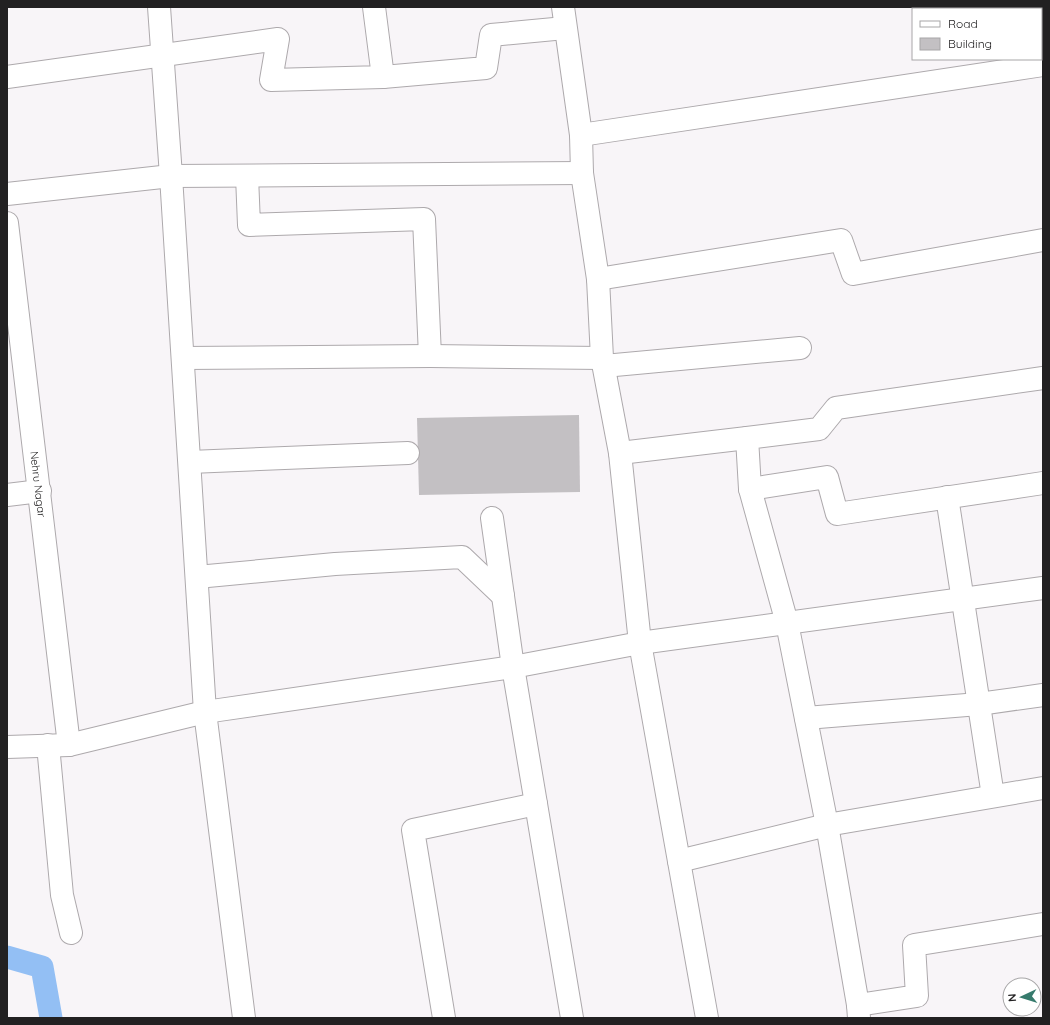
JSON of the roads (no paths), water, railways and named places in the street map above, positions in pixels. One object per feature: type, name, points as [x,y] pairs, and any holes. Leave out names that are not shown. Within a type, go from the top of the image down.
[{"type":"street","points":[[158,7],[171,176],[205,712],[244,1018]]},
{"type":"street","points":[[374,7],[383,77]]},
{"type":"street","points":[[7,77],[162,54],[278,39],[271,80],[383,77],[486,68],[491,35],[564,17],[581,135],[582,173],[598,279],[603,362],[620,453],[640,642],[707,1018]]},
{"type":"street","points":[[581,135],[1043,65]]},
{"type":"street","points":[[7,194],[171,176],[582,173]]},
{"type":"street","points":[[247,176],[249,225],[424,219],[430,356]]},
{"type":"street","name":"Nehru Nagar","points":[[7,223],[69,745]]},
{"type":"street","points":[[598,279],[841,240],[853,274],[1043,240]]},
{"type":"street","points":[[183,358],[430,356],[603,362],[800,348]]},
{"type":"street","points":[[620,453],[819,429],[836,408],[1043,378]]},
{"type":"street","points":[[747,438],[750,490],[786,622],[806,718],[827,825],[858,1012],[917,996],[914,945],[1043,924]]},
{"type":"street","points":[[190,462],[408,453]]},
{"type":"street","points":[[750,490],[827,476],[837,514],[1043,483]]},
{"type":"street","points":[[7,495],[40,491]]},
{"type":"street","points":[[947,497],[993,796]]},
{"type":"street","points":[[492,518],[513,667],[572,1018]]},
{"type":"street","points":[[197,577],[335,564],[462,557],[503,596]]},
{"type":"street","points":[[7,747],[69,745],[205,712],[513,667],[640,642],[1043,588]]},
{"type":"street","points":[[806,718],[979,704],[1043,695]]},
{"type":"street","points":[[48,745],[62,895],[70,933]]},
{"type":"street","points":[[679,861],[827,825],[1043,788]]},
{"type":"street","points":[[444,1018],[413,830],[536,804]]},
{"type":"waterway","points":[[7,957],[42,967],[51,1018]]}]
